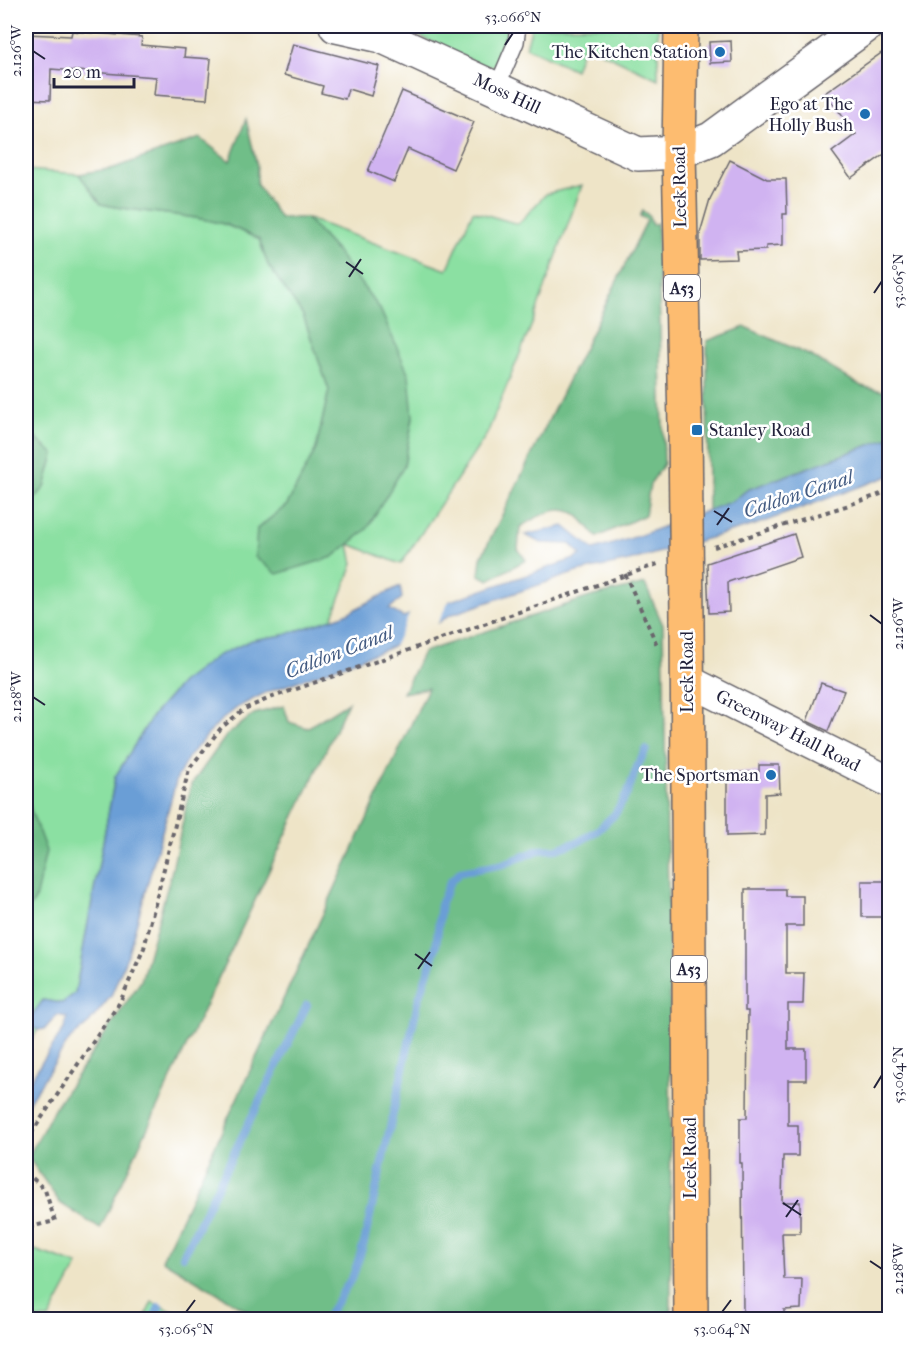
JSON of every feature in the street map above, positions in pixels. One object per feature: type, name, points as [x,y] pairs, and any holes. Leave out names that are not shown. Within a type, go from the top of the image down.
[{"type":"highway","name":"Leek Road","points":[[681,26],[679,152],[687,618],[691,1320]]},
{"type":"street","name":"Moss Hill","points":[[336,26],[381,36],[638,154],[679,152]]},
{"type":"street","points":[[679,152],[711,139],[866,26]]},
{"type":"street","name":"Greenway Hall Road","points":[[687,680],[890,782]]},
{"type":"lane","points":[[496,89],[516,42],[518,26]]},
{"type":"path","points":[[704,550],[890,491]]},
{"type":"path","points":[[26,1141],[120,1002],[144,948],[189,769],[221,728],[244,709],[270,698],[659,564]]},
{"type":"path","points":[[625,574],[658,647]]},
{"type":"path","points":[[26,1172],[45,1190],[55,1221],[26,1228]]},
{"type":"green space","points":[[398,26],[510,26],[501,60],[491,66],[483,66]]},
{"type":"green space","points":[[532,26],[658,26],[658,79],[584,44],[575,70],[526,47]]},
{"type":"green space","points":[[246,119],[257,166],[257,185],[280,218],[306,218],[337,252],[380,309],[409,375],[413,417],[404,466],[367,529],[333,557],[277,574],[255,557],[257,529],[287,505],[316,449],[329,390],[303,315],[268,265],[259,239],[220,223],[101,204],[79,174],[114,168],[200,138],[230,161]]},
{"type":"green space","points":[[26,170],[79,174],[101,204],[205,220],[225,225],[259,239],[268,265],[303,315],[329,390],[316,449],[287,505],[257,529],[333,557],[366,529],[404,466],[413,417],[337,252],[306,218],[447,270],[473,211],[518,224],[546,194],[582,185],[532,324],[487,434],[401,564],[349,544],[353,564],[332,619],[284,635],[252,640],[181,683],[153,715],[115,777],[75,993],[62,1003],[43,1000],[27,1023],[38,1030],[26,1048],[26,913],[35,900],[30,806],[26,797],[26,509],[45,487],[54,454],[26,432]]},
{"type":"green space","points":[[643,211],[649,216],[652,225],[657,223],[664,464],[650,484],[645,515],[597,537],[574,513],[560,510],[546,513],[520,527],[518,549],[526,560],[489,580],[479,575],[481,558],[647,220],[640,216]]},
{"type":"green space","points":[[745,327],[811,356],[861,386],[882,391],[889,390],[889,438],[747,490],[734,501],[708,511],[707,341]]},
{"type":"green space","points":[[26,432],[54,454],[45,487],[26,509]]},
{"type":"green space","points":[[645,584],[663,625],[670,1006],[671,1319],[261,1319],[162,1260],[428,688],[403,693],[423,652],[590,597]]},
{"type":"green space","points":[[348,702],[100,1229],[60,1203],[28,1157],[56,1106],[141,981],[171,874],[191,785],[226,736],[254,714],[284,706],[289,722],[307,728]]},
{"type":"green space","points":[[26,797],[46,851],[35,900],[26,913]]},
{"type":"green space","points":[[26,1247],[78,1265],[49,1319],[26,1319]]},
{"type":"green space","points":[[152,1302],[189,1319],[144,1319]]},
{"type":"water","name":"Caldon Canal","points":[[889,438],[889,476],[755,525],[629,561],[577,572],[450,615],[428,630],[387,649],[265,693],[238,707],[219,722],[189,756],[177,778],[128,954],[111,996],[89,1023],[70,1039],[26,1106],[26,1086],[64,1029],[67,1017],[57,1015],[45,1029],[38,1030],[26,1023],[43,1000],[62,1003],[75,993],[115,777],[153,715],[181,683],[217,656],[252,640],[284,635],[344,615],[400,586],[402,598],[389,609],[403,617],[581,555],[570,544],[541,543],[525,535],[564,526],[594,550],[733,501],[747,490]]},
{"type":"pier","points":[[450,598],[435,629],[392,651],[411,611]]},
{"type":"building","points":[[72,31],[142,37],[141,45],[185,49],[184,57],[211,59],[207,99],[154,95],[156,77],[51,69],[50,100],[26,99],[26,34],[71,36]]},
{"type":"building","name":"The Kitchen Station","points":[[731,41],[732,62],[710,63],[709,42]]},
{"type":"building","points":[[293,44],[379,66],[371,96],[348,89],[345,99],[321,93],[323,86],[284,75]]},
{"type":"building","name":"Ego at The Holly Bush","points":[[890,47],[890,150],[851,178],[832,152],[856,134],[825,93]]},
{"type":"building","points":[[402,91],[474,122],[453,169],[408,149],[394,182],[368,171]]},
{"type":"building","points":[[730,160],[767,179],[786,179],[787,214],[783,214],[783,245],[766,246],[766,250],[736,251],[737,259],[700,260],[700,233],[710,199]]},
{"type":"building","points":[[794,534],[801,557],[728,582],[729,612],[709,613],[707,563]]},
{"type":"building","points":[[821,683],[844,691],[828,731],[807,721]]},
{"type":"building","points":[[759,765],[779,765],[780,793],[765,794],[765,835],[727,836],[727,773],[759,772]]},
{"type":"building","points":[[862,881],[890,881],[890,917],[862,917]]},
{"type":"building","points":[[745,889],[785,889],[785,896],[803,896],[803,926],[786,926],[786,973],[804,973],[803,1004],[788,1004],[788,1049],[806,1049],[806,1080],[788,1080],[788,1125],[798,1125],[798,1156],[783,1156],[782,1202],[800,1202],[800,1233],[782,1233],[784,1279],[802,1279],[801,1309],[784,1310],[784,1317],[743,1317],[740,1118],[747,1118],[748,1011],[745,1011]]},
{"type":"waterway","points":[[325,1320],[353,1276],[364,1243],[418,1002],[436,947],[441,903],[450,882],[460,872],[504,864],[539,850],[557,849],[580,841],[598,830],[615,814],[628,792],[646,750]]},
{"type":"waterway","points":[[183,1256],[307,1005]]},
{"type":"waterway","points":[[153,1320],[159,1307]]},
{"type":"place","name":"The Kitchen Station","points":[[720,52]]},
{"type":"place","name":"Ego at The Holly Bush","points":[[865,114]]},
{"type":"place","name":"Stanley Road","points":[[697,430]]},
{"type":"place","name":"The Sportsman","points":[[771,775]]}]
